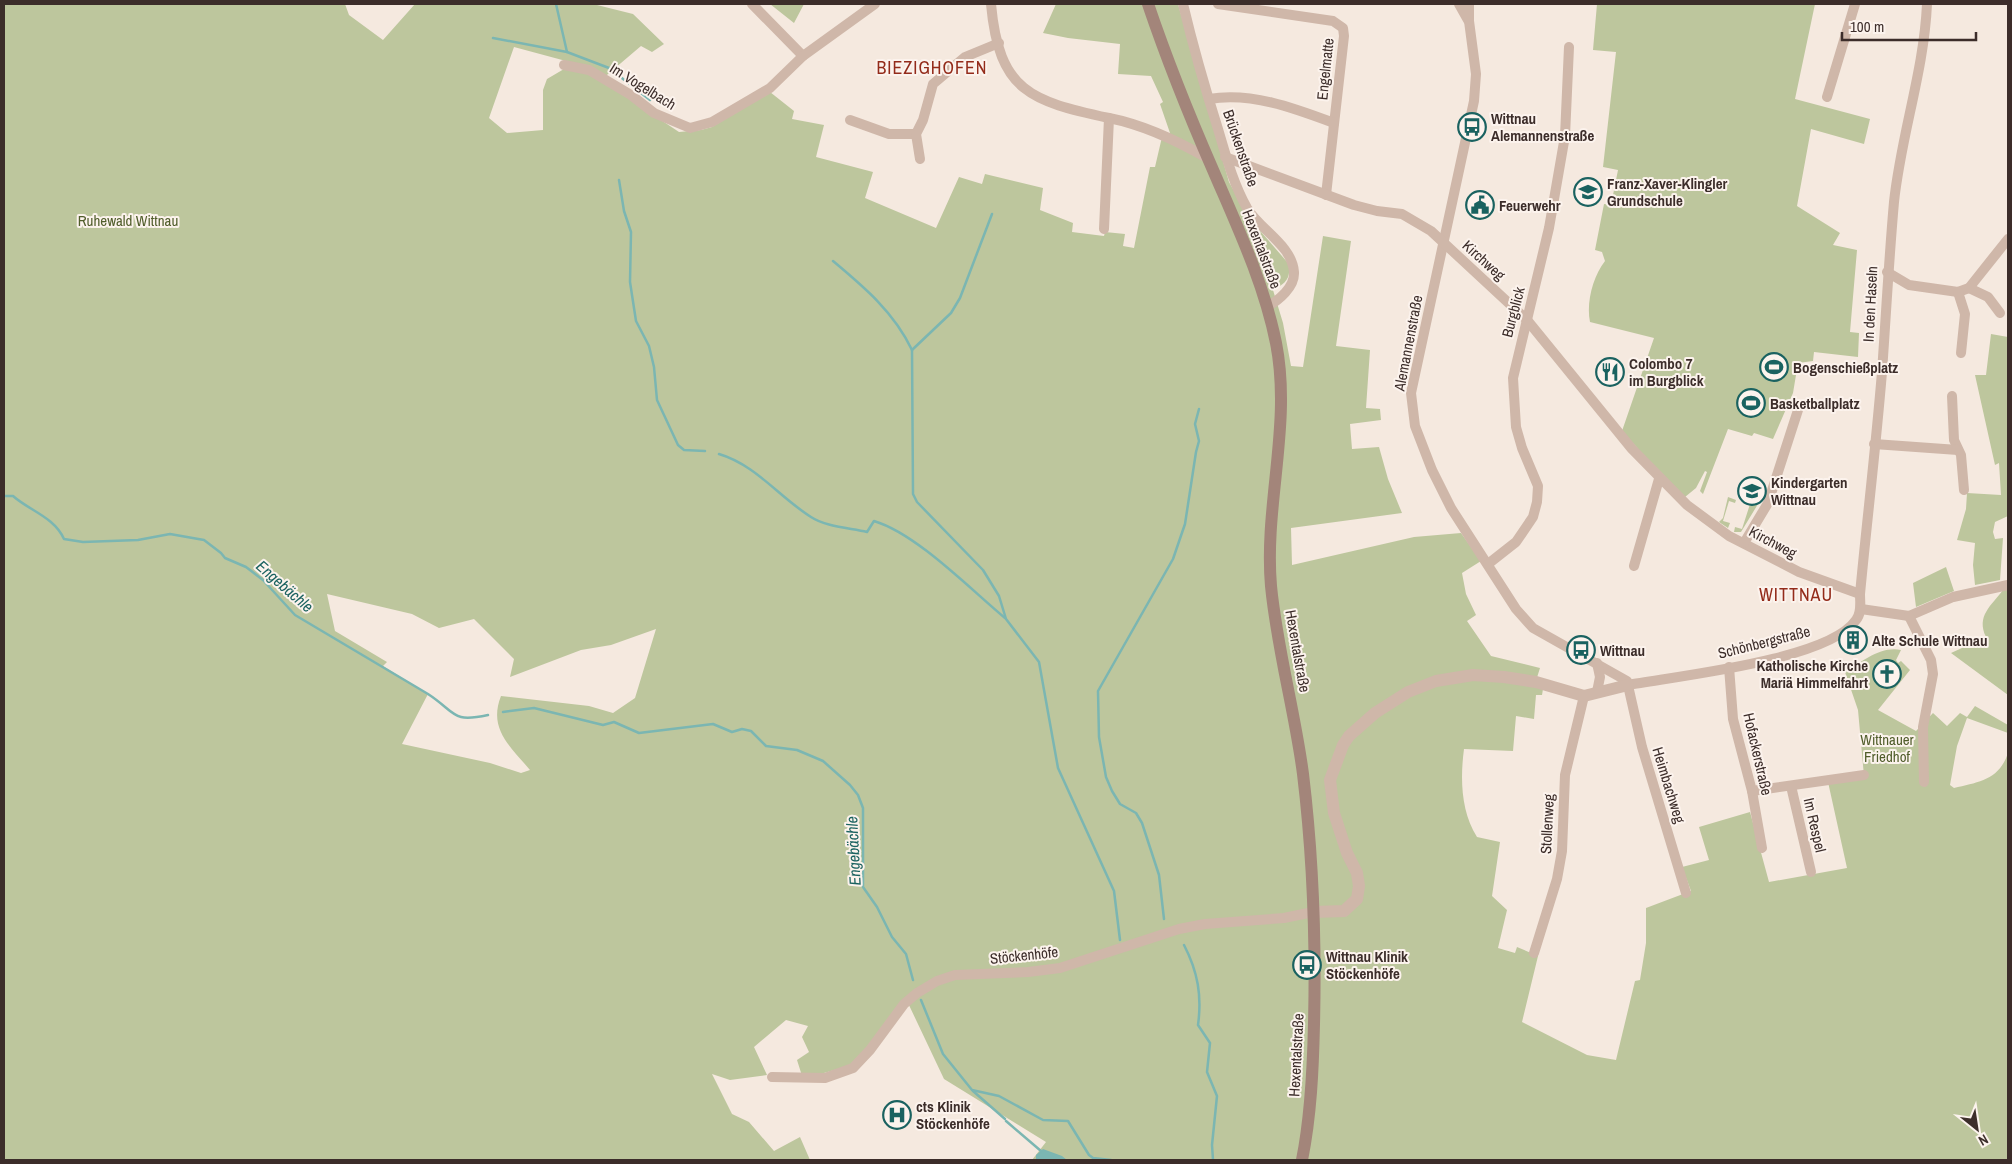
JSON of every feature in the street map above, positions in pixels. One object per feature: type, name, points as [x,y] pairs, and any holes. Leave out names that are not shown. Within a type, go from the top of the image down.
[{"type":"main road","name":"Hexentalstraße","points":[[1148,4],[1172,72],[1234,220],[1267,306],[1276,344],[1280,384],[1277,457],[1270,523],[1271,588],[1303,774],[1313,912],[1315,981],[1313,1056],[1302,1160]]},
{"type":"street","points":[[752,4],[803,56]]},
{"type":"street","name":"Im Vogelbach","points":[[564,65],[589,70],[631,95],[654,113],[690,128],[712,122],[770,88],[803,56],[875,4]]},
{"type":"street","points":[[991,4],[998,43],[1010,75],[1032,95],[1053,104],[1160,133],[1207,158]]},
{"type":"street","name":"Brückenstraße","points":[[1183,4],[1225,157],[1248,209],[1257,223],[1278,243],[1291,260],[1294,274],[1289,286],[1283,295],[1267,306]]},
{"type":"street","name":"Engelmatte","points":[[1218,4],[1332,21],[1341,25],[1344,36],[1326,196]]},
{"type":"street","name":"Alemannenstraße","points":[[1459,4],[1469,21]]},
{"type":"street","name":"Alemannenstraße","points":[[1469,4],[1469,21],[1476,74],[1474,101],[1411,393],[1415,426],[1432,470],[1451,508],[1516,609],[1533,628],[1598,663],[1627,681],[1628,685]]},
{"type":"street","points":[[1828,97],[1855,4]]},
{"type":"street","name":"In den Haseln","points":[[1861,609],[1860,594],[1882,372],[1887,272],[1903,137],[1924,45],[1927,4]]},
{"type":"street","points":[[920,159],[916,134],[923,120],[933,84],[950,67],[965,57],[998,43]]},
{"type":"street","name":"Burgblick","points":[[1488,564],[1516,542],[1533,517],[1537,502],[1538,486],[1516,427],[1512,394],[1518,353],[1546,246],[1565,136],[1569,47]]},
{"type":"street","name":"Engelmatte","points":[[1209,100],[1226,96],[1290,106],[1334,123]]},
{"type":"street","points":[[1104,229],[1109,118]]},
{"type":"street","points":[[850,120],[889,134],[916,134]]},
{"type":"street","name":"Kirchweg","points":[[1225,157],[1326,196],[1377,211],[1402,214],[1430,231],[1527,320],[1632,449],[1659,479],[1722,532],[1799,572],[1860,594]]},
{"type":"street","points":[[1887,272],[1909,284],[1958,292],[1969,288],[2008,239]]},
{"type":"street","points":[[1969,288],[1988,297],[2000,313]]},
{"type":"street","points":[[1958,292],[1965,314],[1961,353]]},
{"type":"street","points":[[1952,396],[1954,440],[1961,455],[1964,490]]},
{"type":"street","points":[[1744,543],[1768,503],[1799,407]]},
{"type":"street","points":[[1874,444],[1958,450]]},
{"type":"street","points":[[1634,566],[1659,479]]},
{"type":"street","points":[[1861,609],[1909,616],[1952,597],[2008,585]]},
{"type":"street","name":"Schönbergstraße","points":[[1628,685],[1794,653],[1830,640],[1850,628],[1857,619],[1861,609]]},
{"type":"street","points":[[1909,616],[1931,660],[1933,674],[1923,727],[1924,782]]},
{"type":"street","points":[[1597,692],[1600,678],[1598,663]]},
{"type":"street","name":"Hofackerstraße","points":[[1729,667],[1733,719],[1752,791],[1762,848]]},
{"type":"street","points":[[1313,912],[1344,910],[1357,899],[1359,886],[1357,872],[1334,813],[1330,780],[1343,744],[1349,736],[1375,713],[1408,692],[1436,681],[1473,675],[1504,676],[1536,682],[1584,696],[1628,685]]},
{"type":"street","name":"Heimbachweg","points":[[1628,685],[1642,747],[1686,892]]},
{"type":"street","name":"Stollenweg","points":[[1534,953],[1557,880],[1562,851],[1565,775],[1584,696]]},
{"type":"street","name":"Im Respel","points":[[1752,791],[1864,775]]},
{"type":"street","name":"Im Respel","points":[[1791,786],[1810,872]]},
{"type":"street","name":"Stöckenhöfe","points":[[772,1077],[825,1078],[853,1068],[870,1050],[904,1004],[917,993],[937,981],[955,976],[1028,972],[1060,968],[1179,929],[1205,924],[1284,918],[1313,912]]},
{"type":"green space","points":[[4,4],[345,4],[349,15],[383,40],[415,4],[593,4],[633,14],[664,44],[652,52],[641,46],[601,80],[679,132],[712,127],[770,92],[794,111],[792,119],[824,125],[816,157],[873,172],[865,198],[936,228],[959,177],[982,184],[985,174],[1043,188],[1040,210],[1073,223],[1072,232],[1104,236],[1105,232],[1125,234],[1123,246],[1134,248],[1150,167],[1155,167],[1162,137],[1170,133],[1160,104],[1163,102],[1151,76],[1118,74],[1120,44],[1043,33],[1056,4],[1178,4],[1229,182],[1249,218],[1288,263],[1288,277],[1273,290],[1283,323],[1291,366],[1303,367],[1323,236],[1351,241],[1336,346],[1370,350],[1366,408],[1380,409],[1381,420],[1350,424],[1352,449],[1379,447],[1388,479],[1402,513],[1291,528],[1292,565],[1414,537],[1461,533],[1481,561],[1462,573],[1466,594],[1476,615],[1467,621],[1491,656],[1540,668],[1534,687],[1543,689],[1542,695],[1536,695],[1534,719],[1516,716],[1513,751],[1464,749],[1462,783],[1465,806],[1477,837],[1500,842],[1492,896],[1507,910],[1498,948],[1515,953],[1517,947],[1538,956],[1522,1022],[1587,1055],[1616,1060],[1635,981],[1640,980],[1646,943],[1646,908],[1691,891],[1682,867],[1709,860],[1699,827],[1750,812],[1769,882],[1847,868],[1828,782],[1864,776],[1858,710],[1845,672],[1886,650],[1901,650],[1896,660],[1898,663],[1901,661],[1910,670],[1878,710],[1916,731],[1933,713],[1947,726],[1960,713],[1967,717],[1975,706],[2008,725],[2008,733],[1967,718],[1957,746],[1950,785],[1954,788],[1987,778],[1999,769],[2008,753],[2008,1160],[1032,1160],[1046,1142],[944,1079],[908,1003],[859,1063],[803,1079],[797,1060],[809,1052],[802,1037],[808,1026],[786,1020],[754,1047],[767,1075],[730,1080],[712,1074],[732,1114],[749,1122],[774,1151],[800,1137],[810,1160],[4,1160]],"holes":[[[514,47],[566,61],[564,69],[547,79],[543,90],[543,130],[507,133],[489,118]],[[327,594],[412,614],[439,628],[474,619],[514,659],[510,677],[581,650],[611,645],[656,629],[635,698],[613,713],[589,706],[501,696],[497,718],[499,728],[509,745],[530,770],[521,773],[490,763],[402,744],[428,694],[383,666],[387,662],[335,631]]]},
{"type":"green space","points":[[770,4],[804,4],[794,23]]},
{"type":"green space","points":[[1597,4],[1815,4],[1795,99],[1870,119],[1864,144],[1811,129],[1797,206],[1840,233],[1833,245],[1857,250],[1850,332],[1859,333],[1858,357],[1814,352],[1813,361],[1798,363],[1793,393],[1773,439],[1754,433],[1752,436],[1728,429],[1703,494],[1700,491],[1707,472],[1705,471],[1696,488],[1685,497],[1657,470],[1622,431],[1654,338],[1590,322],[1590,298],[1597,274],[1605,261],[1602,252],[1595,250],[1604,204],[1611,205],[1618,170],[1603,167],[1616,52],[1593,50]]},
{"type":"green space","points":[[1991,334],[2008,337],[2008,516],[1995,522],[1993,532],[1995,539],[2003,538],[2000,580],[1975,585],[1973,565],[1975,543],[1957,540],[1966,509],[1967,493],[2001,495],[1999,463],[1995,465],[1975,375],[1986,375]]},
{"type":"green space","points":[[1728,497],[1736,500],[1735,503],[1729,501],[1723,521],[1730,523],[1728,528],[1719,522],[1723,518]]},
{"type":"green space","points":[[1751,501],[1758,504],[1741,532],[1734,532],[1735,527],[1742,529]]},
{"type":"green space","points":[[1946,567],[1954,591],[1916,607],[1913,583]]},
{"type":"green space","points":[[2003,590],[2008,590],[2008,695],[1951,653],[1986,637],[1983,630],[1984,617]]},
{"type":"water","points":[[1043,1149],[1062,1156],[1067,1160],[1036,1160],[1036,1155]]},
{"type":"waterway","points":[[556,4],[567,52]]},
{"type":"waterway","points":[[493,38],[567,52],[609,68],[650,100]]},
{"type":"waterway","points":[[619,180],[624,211],[631,232],[630,282],[636,321],[649,346],[654,367],[657,400],[678,445],[684,450],[705,451]]},
{"type":"waterway","points":[[912,350],[951,313],[960,298],[992,214]]},
{"type":"waterway","points":[[833,261],[867,291],[887,312],[905,336],[912,350],[913,494],[917,502],[983,570],[999,596],[1006,619],[1039,662],[1058,768],[1114,891],[1120,940]]},
{"type":"waterway","points":[[1164,919],[1159,875],[1142,823],[1136,813],[1120,804],[1106,777],[1099,737],[1098,691],[1173,559],[1185,524],[1199,441],[1195,424],[1199,409]]},
{"type":"waterway","points":[[719,454],[756,473],[799,509],[817,520],[831,525],[867,532],[874,521],[891,528],[925,550],[1005,618]]},
{"type":"waterway","name":"Engebächle","points":[[4,496],[13,496],[48,520],[60,531],[64,539],[83,542],[138,540],[170,534],[204,540],[225,558],[246,567],[263,580],[295,615],[428,694],[455,715],[467,718],[488,715]]},
{"type":"waterway","name":"Engebächle","points":[[503,712],[534,708],[603,725],[614,722],[639,733],[713,724],[732,732],[742,729],[751,731],[766,746],[797,750],[823,761],[850,785],[858,795],[863,808],[863,887],[877,907],[892,937],[906,954],[913,980]]},
{"type":"waterway","points":[[1184,945],[1193,965],[1198,984],[1198,1025],[1210,1043],[1207,1072],[1217,1096],[1212,1145],[1213,1160]]},
{"type":"waterway","name":"Engebächle","points":[[921,1000],[943,1054],[972,1090],[999,1096],[1043,1120],[1068,1121],[1089,1155],[1093,1158],[1111,1160]]},
{"type":"waterway","points":[[973,1091],[1005,1119]]},
{"type":"waterway","points":[[1006,1121],[1041,1151]]},
{"type":"place","name":"Wittnau Alemannenstraße","points":[[1472,127]]},
{"type":"place","name":"Franz-Xaver-Klingler Grundschule","points":[[1588,192]]},
{"type":"place","name":"Feuerwehr","points":[[1480,205]]},
{"type":"place","name":"Bogenschießplatz","points":[[1774,367]]},
{"type":"place","name":"Colombo 7 im Burgblick","points":[[1610,372]]},
{"type":"place","name":"Basketballplatz","points":[[1751,403]]},
{"type":"place","name":"Kindergarten Wittnau","points":[[1752,491]]},
{"type":"place","name":"Alte Schule Wittnau","points":[[1853,640]]},
{"type":"place","name":"Wittnau","points":[[1581,650]]},
{"type":"place","name":"Katholische Kirche Mariä Himmelfahrt","points":[[1887,674]]},
{"type":"place","name":"Wittnau Klinik Stöckenhöfe","points":[[1307,965]]},
{"type":"place","name":"cts Klinik Stöckenhöfe","points":[[897,1115]]},
{"type":"district","name":"BIEZIGHOFEN","points":[[932,67]]},
{"type":"district","name":"WITTNAU","points":[[1796,594]]},
{"type":"park label","name":"Ruhewald Wittnau","points":[[128,220]]},
{"type":"park label","name":"Wittnauer Friedhof","points":[[1887,748]]}]
